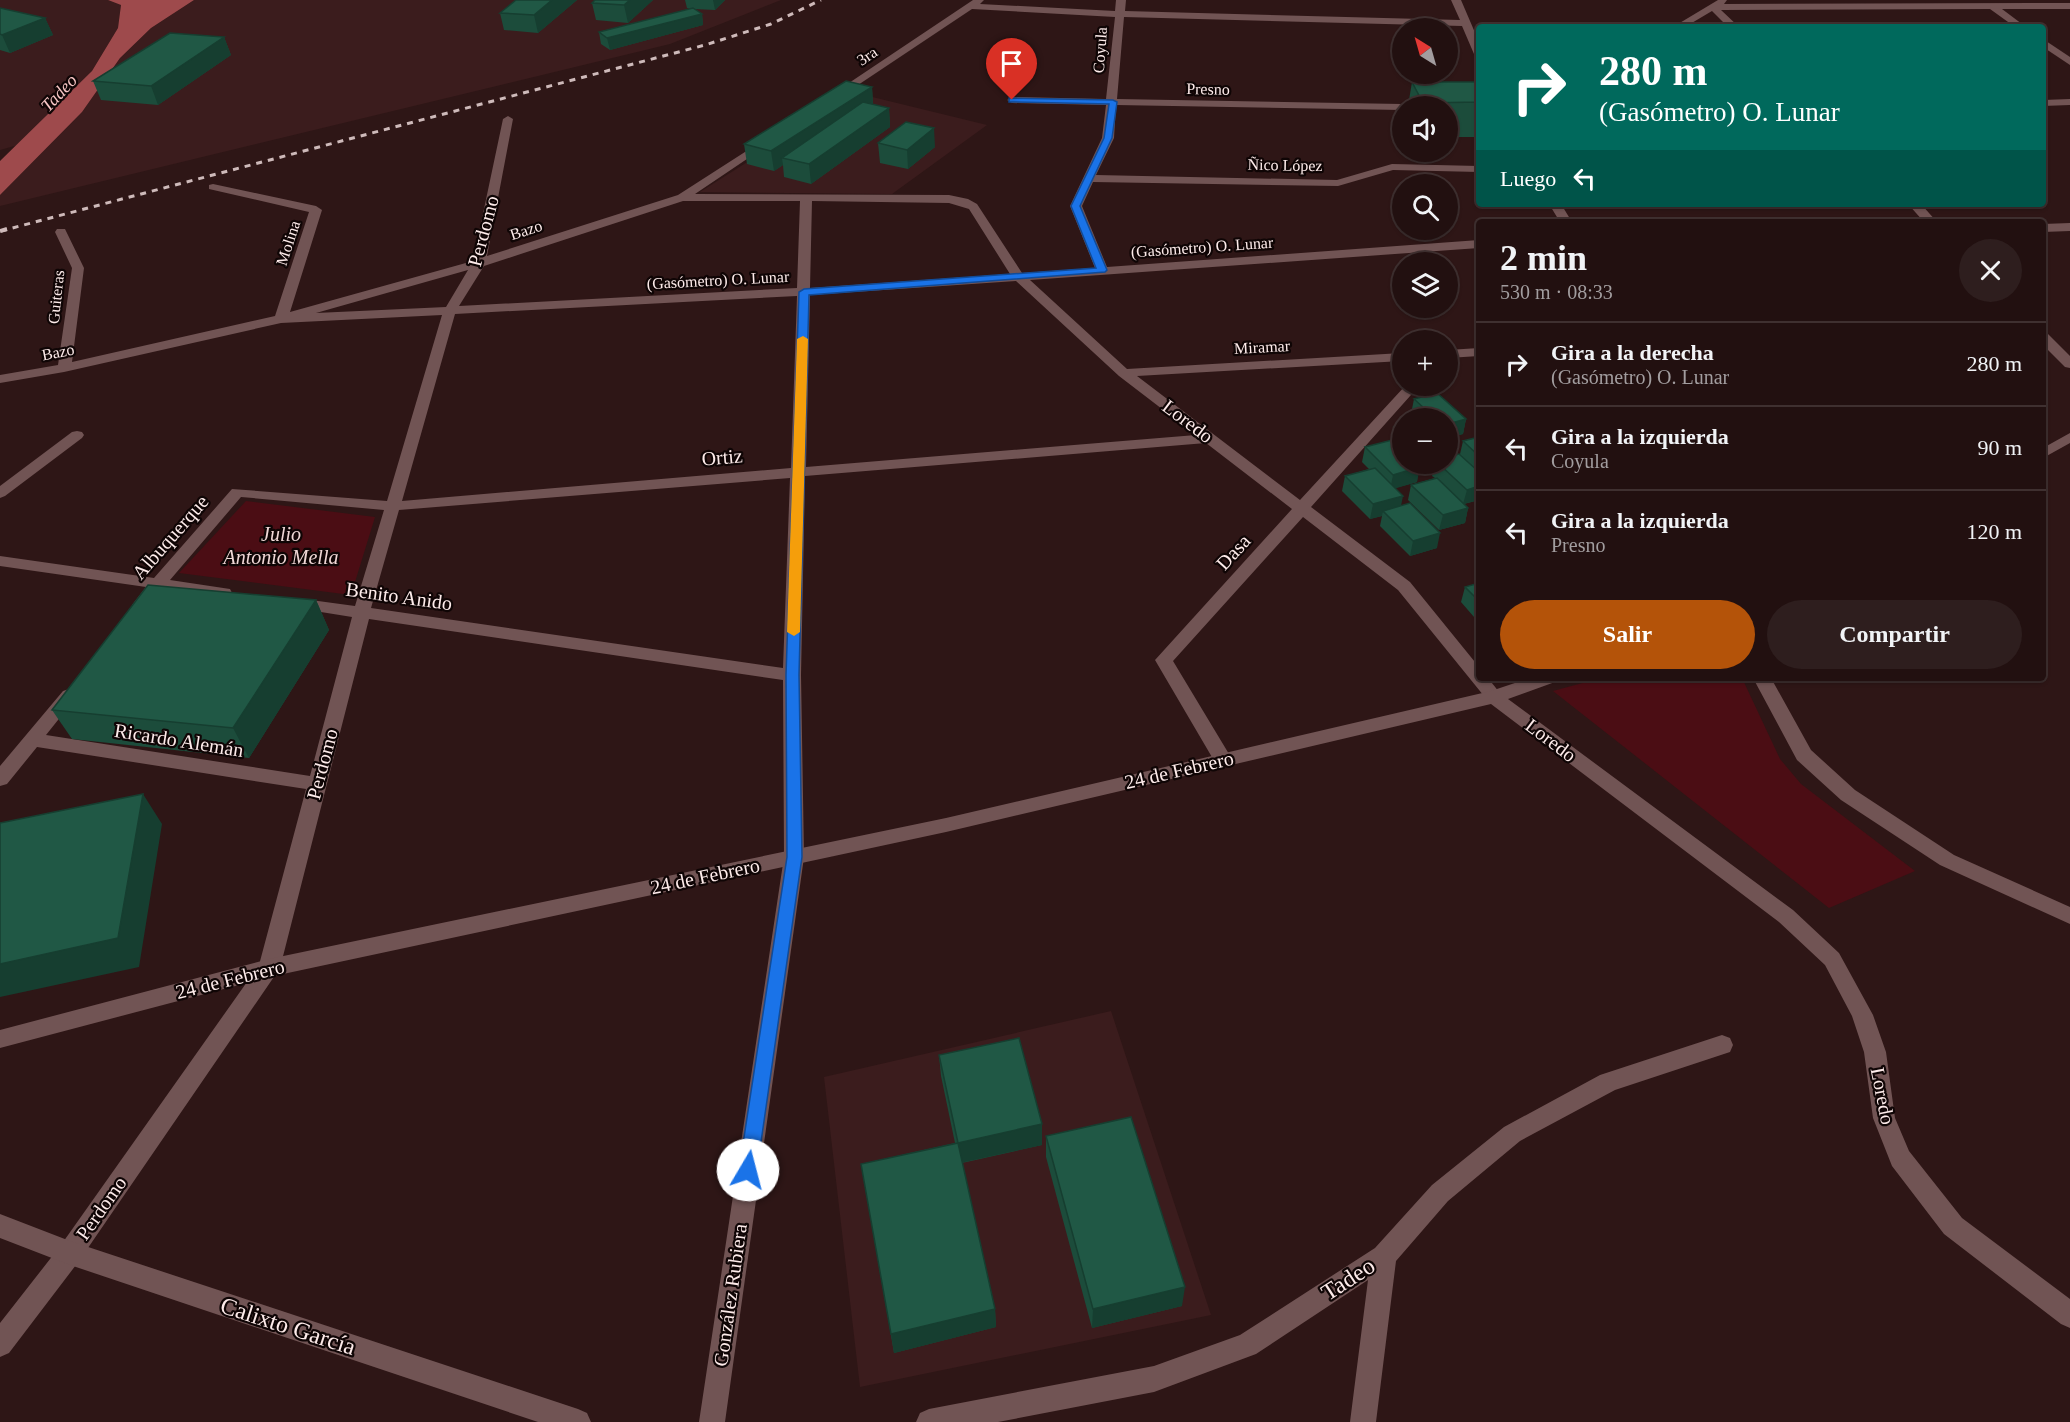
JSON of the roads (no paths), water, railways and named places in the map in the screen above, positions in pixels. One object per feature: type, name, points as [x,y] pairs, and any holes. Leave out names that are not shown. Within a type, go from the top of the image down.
[{"type":"street","name":"Coyula","points":[[1102,270],[1076,206],[1108,138],[1121,0]]},
{"type":"street","points":[[1456,0],[1476,46]]},
{"type":"street","points":[[1683,24],[1725,0]]},
{"type":"street","points":[[974,3],[1119,14],[1467,23]]},
{"type":"street","name":"3ra","points":[[821,105],[974,3]]},
{"type":"street","points":[[1713,7],[2070,6]]},
{"type":"street","points":[[1713,7],[1731,24]]},
{"type":"street","points":[[1994,8],[2017,24]]},
{"type":"street","points":[[2046,44],[2070,62]]},
{"type":"street","name":"Presno","points":[[1012,100],[1392,107]]},
{"type":"street","points":[[2046,103],[2070,102]]},
{"type":"street","name":"Perdomo","points":[[0,1344],[70,1253],[269,968],[362,612],[450,310],[479,263],[508,119]]},
{"type":"street","points":[[682,197],[771,138]]},
{"type":"street","name":"Ñico López","points":[[1089,178],[1338,183],[1392,167],[1476,169]]},
{"type":"street","name":"Molina","points":[[213,187],[316,210],[281,319]]},
{"type":"street","name":"Bazo","points":[[0,379],[64,368],[281,319],[479,263],[682,197],[950,199],[964,202]]},
{"type":"street","name":"González Rubiera","points":[[712,1422],[794,857],[792,675],[806,199]]},
{"type":"street","name":"Loredo","points":[[964,202],[973,207],[1019,277],[1124,373],[1404,586],[1476,675]]},
{"type":"street","points":[[1917,207],[1928,219]]},
{"type":"street","points":[[2046,228],[2070,227]]},
{"type":"street","name":"Guiteras","points":[[61,232],[78,268],[64,368]]},
{"type":"street","name":"(Gasómetro) O. Lunar","points":[[281,319],[804,292],[1476,244]]},
{"type":"street","points":[[2046,340],[2070,364]]},
{"type":"street","points":[[1458,353],[1476,352]]},
{"type":"street","name":"Miramar","points":[[1124,373],[1392,358]]},
{"type":"street","name":"Dasa","points":[[1224,759],[1164,660],[1403,396]]},
{"type":"street","points":[[0,493],[77,435]]},
{"type":"street","points":[[2046,452],[2070,437]]},
{"type":"street","name":"Ortiz","points":[[237,492],[393,506],[1209,438]]},
{"type":"street","name":"Albuquerque","points":[[128,620],[156,583],[237,492]]},
{"type":"street","points":[[0,561],[236,594]]},
{"type":"street","name":"Benito Anido","points":[[282,601],[792,675]]},
{"type":"street","name":"Loredo","points":[[1481,681],[1494,697],[1786,916],[1832,959],[1862,1015],[1875,1052],[1884,1118],[1900,1158],[1953,1226],[2070,1315]]},
{"type":"street","name":"24 de Febrero","points":[[0,1039],[269,968],[946,825],[1494,697],[1540,681]]},
{"type":"street","points":[[1764,681],[1804,755],[1848,795],[1947,860],[2070,916]]},
{"type":"street","points":[[0,779],[77,685]]},
{"type":"street","name":"Ricardo Alemán","points":[[34,740],[317,784]]},
{"type":"street","name":"Tadeo","points":[[929,1422],[1154,1379],[1247,1345],[1384,1256],[1440,1193],[1512,1134],[1608,1082],[1722,1046]]},
{"type":"street","name":"Calixto García","points":[[0,1226],[70,1253],[578,1422]]},
{"type":"street","points":[[1363,1422],[1384,1256]]},
{"type":"railway","points":[[1,231],[705,45],[771,24],[821,0]]},
{"type":"railway","points":[[0,231],[7,229]]},
{"type":"park label","name":"Julio Antonio Mella","points":[[281,546]]}]
